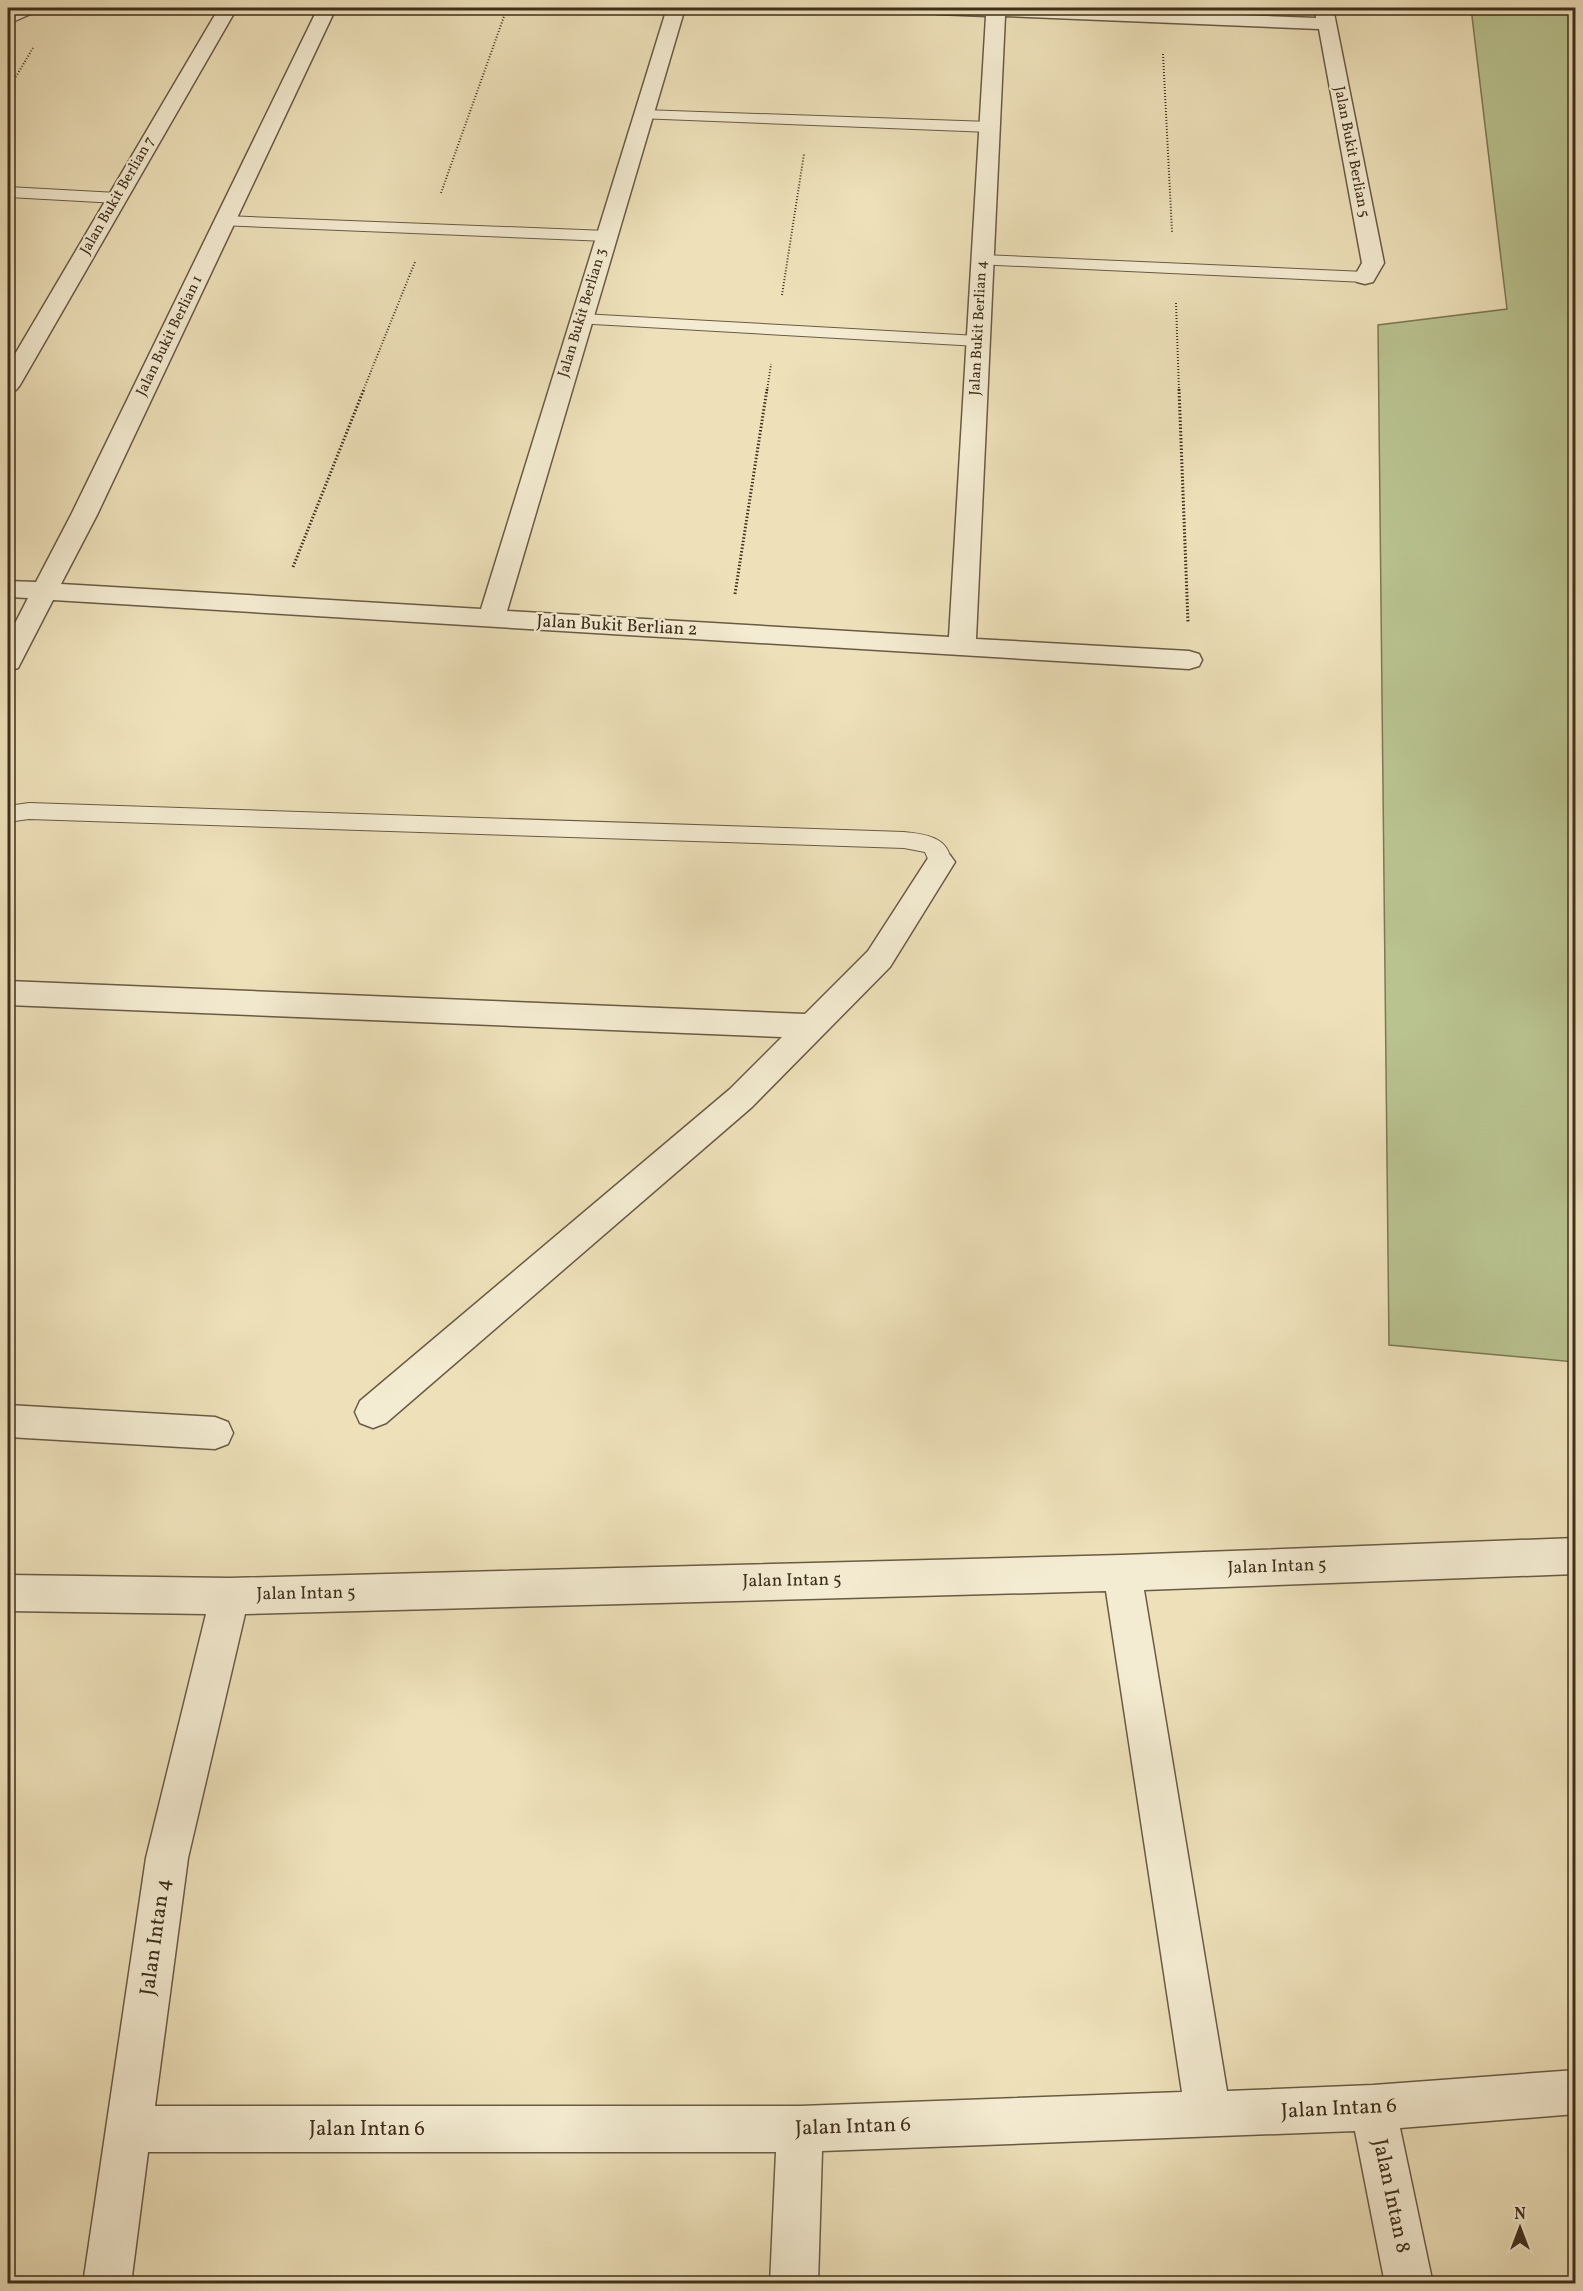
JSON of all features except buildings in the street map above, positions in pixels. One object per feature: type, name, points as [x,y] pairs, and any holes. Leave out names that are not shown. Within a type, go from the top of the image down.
[{"type":"street","points":[[8,18],[28,8]]},
{"type":"street","name":"Jalan Bukit Berlian 7","points":[[8,385],[228,8]]},
{"type":"street","name":"Jalan Bukit Berlian 1","points":[[8,662],[327,8]]},
{"type":"street","name":"Jalan Bukit Berlian 3","points":[[491,619],[676,8]]},
{"type":"street","points":[[937,8],[1161,17],[1324,16]]},
{"type":"street","name":"Jalan Bukit Berlian 4","points":[[962,646],[996,10]]},
{"type":"street","name":"Jalan Bukit Berlian 5","points":[[1324,16],[1373,264],[1365,278]]},
{"type":"street","name":"Jalan Bukit Berlian 2","points":[[8,589],[1189,660]]},
{"type":"street","points":[[373,1412],[741,1098],[879,959],[940,862]]},
{"type":"street","points":[[8,993],[812,1026]]},
{"type":"street","points":[[8,1421],[215,1433]]},
{"type":"street","name":"Jalan Intan 5","points":[[8,1593],[230,1596],[1122,1573],[1575,1556]]},
{"type":"street","points":[[1122,1573],[1208,2115]]},
{"type":"street","name":"Jalan Intan 4","points":[[107,2283],[167,1858],[230,1596]]},
{"type":"street","name":"Jalan Intan 6","points":[[130,2129],[800,2129],[1373,2108],[1575,2092]]},
{"type":"street","name":"Jalan Intan 8","points":[[1373,2108],[1409,2283]]},
{"type":"street","points":[[794,2283],[800,2129]]},
{"type":"lane","points":[[643,115],[990,127]]},
{"type":"lane","points":[[8,192],[117,198]]},
{"type":"lane","points":[[225,220],[607,236]]},
{"type":"lane","points":[[982,260],[1365,278]]},
{"type":"lane","points":[[582,319],[978,341]]},
{"type":"lane","points":[[8,814],[29,811],[904,840],[923,842],[936,847],[940,854],[940,862]]},
{"type":"path","points":[[277,606],[429,229],[507,8]]},
{"type":"path","points":[[1161,17],[1174,268],[1189,660]]},
{"type":"path","points":[[729,633],[809,121]]},
{"type":"green space","points":[[1471,8],[1575,8],[1575,1362],[1389,1345],[1378,325],[1507,309]]}]
